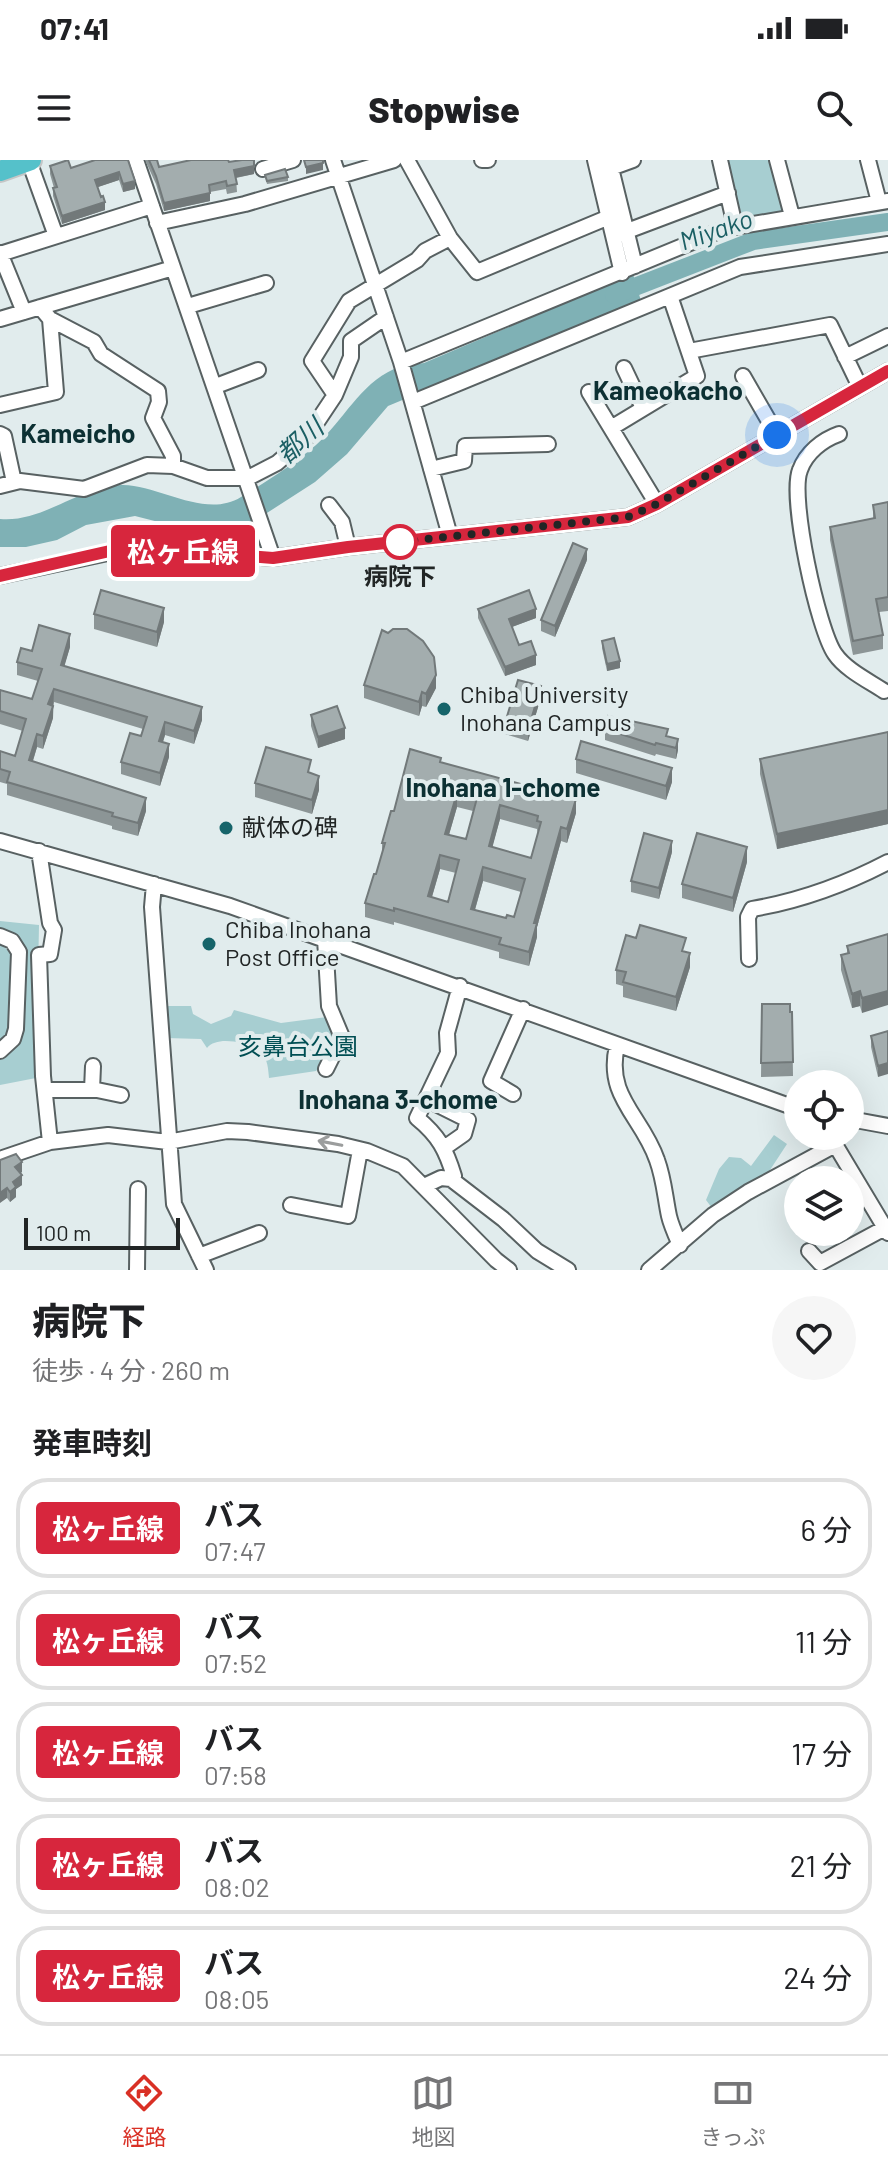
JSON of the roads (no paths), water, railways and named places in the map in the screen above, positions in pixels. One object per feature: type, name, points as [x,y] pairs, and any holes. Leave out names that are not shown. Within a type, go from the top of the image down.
[{"type":"highway","points":[[0,171],[30,160]]},
{"type":"street","points":[[30,160],[56,236]]},
{"type":"street","points":[[136,160],[273,558]]},
{"type":"street","points":[[263,169],[293,160]]},
{"type":"street","points":[[333,160],[401,362],[450,536]]},
{"type":"street","points":[[157,223],[245,204],[394,160]]},
{"type":"street","points":[[407,160],[450,238],[477,272],[609,217]]},
{"type":"street","points":[[482,160],[488,160]]},
{"type":"street","points":[[595,160],[609,217],[620,234]]},
{"type":"street","points":[[628,269],[610,164],[633,160]]},
{"type":"street","points":[[720,160],[735,226]]},
{"type":"street","points":[[777,160],[792,216]]},
{"type":"street","points":[[401,362],[735,226],[883,202],[868,160]]},
{"type":"street","points":[[620,234],[728,193]]},
{"type":"street","points":[[24,312],[0,253],[152,206]]},
{"type":"street","points":[[335,395],[312,361],[349,301],[450,238]]},
{"type":"street","points":[[413,402],[740,267],[888,244]]},
{"type":"street","points":[[0,319],[24,312],[45,313],[173,268]]},
{"type":"street","points":[[188,306],[266,283]]},
{"type":"street","points":[[611,428],[697,376],[670,296]]},
{"type":"street","points":[[0,405],[56,392],[45,313]]},
{"type":"street","points":[[45,313],[94,342],[101,354],[158,391],[159,402],[153,418],[173,456],[173,466]]},
{"type":"street","points":[[0,434],[4,436],[7,484],[84,489],[147,465],[173,466],[207,478],[249,482],[307,437],[335,395],[351,357],[351,341],[386,317]]},
{"type":"street","points":[[689,351],[830,325],[860,387]]},
{"type":"street","points":[[845,357],[888,336]]},
{"type":"street","points":[[624,368],[643,408]]},
{"type":"street","points":[[216,386],[258,370]]},
{"type":"street","points":[[0,576],[136,547],[273,558],[636,514],[888,371]]},
{"type":"street","points":[[743,376],[777,435]]},
{"type":"street","points":[[589,392],[657,504]]},
{"type":"street","points":[[839,434],[827,438],[806,457],[798,473],[797,496],[802,535],[830,646],[844,664],[884,691]]},
{"type":"street","points":[[431,469],[464,461],[465,446],[548,444]]},
{"type":"street","points":[[329,505],[342,522],[348,547]]},
{"type":"street","points":[[0,841],[154,884],[325,939],[784,1104]]},
{"type":"street","points":[[39,851],[50,923],[54,930],[50,954],[39,955],[50,1142]]},
{"type":"street","points":[[749,959],[748,917],[752,909],[846,882],[888,862]]},
{"type":"street","points":[[154,884],[152,907],[174,1204],[206,1270]]},
{"type":"street","points":[[0,936],[12,941],[19,952],[16,1029],[13,1039],[0,1051]]},
{"type":"street","points":[[325,939],[329,1006],[342,1037],[326,1069]]},
{"type":"street","points":[[451,1179],[454,1176],[444,1148],[434,1132],[417,1118],[448,1053],[447,1033],[460,986]]},
{"type":"street","points":[[513,1094],[491,1081],[523,1009]]},
{"type":"street","points":[[617,1046],[613,1062],[615,1081],[625,1105],[642,1127],[657,1158],[667,1193],[669,1217],[680,1245]]},
{"type":"street","points":[[92,1090],[93,1066]]},
{"type":"street","points":[[45,1090],[92,1090],[121,1095]]},
{"type":"street","points":[[426,1099],[468,1120],[464,1134],[444,1148]]},
{"type":"street","points":[[864,1122],[888,1126]]},
{"type":"street","points":[[0,1159],[50,1142],[108,1135],[168,1142],[227,1131],[295,1136],[360,1150],[403,1166],[509,1270]]},
{"type":"street","points":[[291,1205],[348,1216],[360,1150]]},
{"type":"street","points":[[649,1270],[697,1228],[816,1150]]},
{"type":"street","points":[[809,1251],[820,1263],[828,1265],[886,1230],[838,1150]]},
{"type":"street","points":[[424,1186],[441,1178],[451,1179],[503,1219],[537,1251],[568,1270]]},
{"type":"street","points":[[137,1270],[138,1189]]},
{"type":"street","points":[[199,1256],[259,1233]]},
{"type":"waterway","name":"Miyako","points":[[614,295],[753,241],[888,222]]},
{"type":"place","name":"病院下","points":[[400,542]]},
{"type":"place","name":"Chiba University Inohana Campus","points":[[444,709]]},
{"type":"place","name":"献体の碑","points":[[226,828]]},
{"type":"place","name":"Chiba Inohana Post Office","points":[[209,944]]},
{"type":"district","name":"Kameokacho","points":[[668,391]]},
{"type":"district","name":"Kameicho","points":[[78,434]]},
{"type":"district","name":"Inohana 1-chome","points":[[503,788]]},
{"type":"district","name":"Inohana 3-chome","points":[[398,1100]]},
{"type":"water label","name":"都川","points":[[300,441]]},
{"type":"park label","name":"亥鼻台公園","points":[[298,1047]]}]
